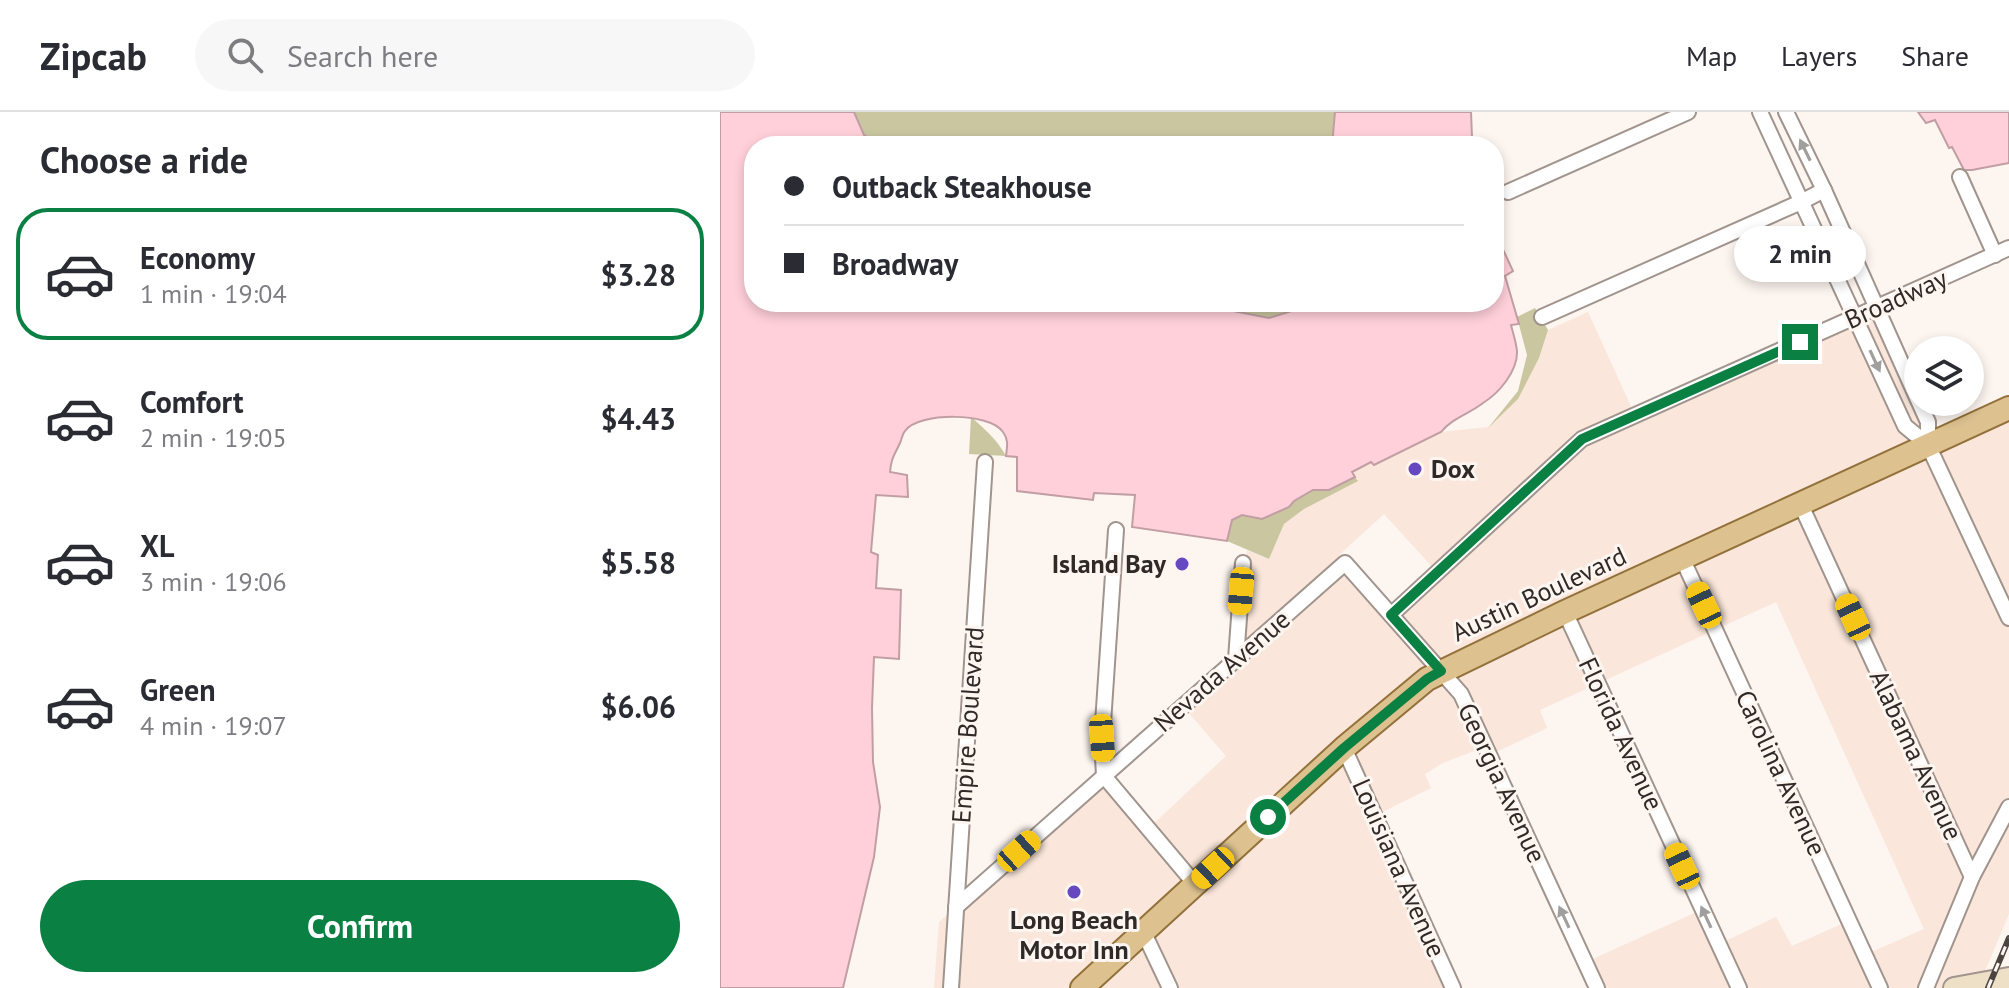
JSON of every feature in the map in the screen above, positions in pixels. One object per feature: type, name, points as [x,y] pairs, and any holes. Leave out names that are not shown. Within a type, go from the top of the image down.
[{"type":"main road","name":"Austin Boulevard","points":[[1082,988],[1344,748],[1427,679],[1565,612],[2009,408]]},
{"type":"main road","points":[[1954,988],[2009,978]]},
{"type":"street","points":[[1508,192],[1688,112]]},
{"type":"street","points":[[1760,112],[1905,426],[1928,445]]},
{"type":"street","points":[[1786,112],[1904,370]]},
{"type":"street","points":[[1960,177],[2002,251]]},
{"type":"street","points":[[1542,317],[1824,190]]},
{"type":"street","name":"Broadway","points":[[1391,615],[1582,439],[2002,251]]},
{"type":"street","points":[[1925,416],[1928,445],[2009,618]]},
{"type":"street","name":"Empire Boulevard","points":[[951,988],[985,462]]},
{"type":"street","name":"Alabama Avenue","points":[[1800,503],[1972,877]]},
{"type":"street","points":[[1116,530],[1102,738],[1104,776],[1195,884]]},
{"type":"street","name":"Carolina Avenue","points":[[1682,558],[1880,988]]},
{"type":"street","points":[[1236,659],[1243,563]]},
{"type":"street","name":"Georgia Avenue","points":[[1345,563],[1461,694],[1597,988]]},
{"type":"street","name":"Nevada Avenue","points":[[956,907],[1345,563]]},
{"type":"street","name":"Florida Avenue","points":[[1565,612],[1739,988]]},
{"type":"street","name":"Louisiana Avenue","points":[[1344,748],[1453,988]]},
{"type":"street","points":[[1926,988],[1972,877],[2009,807]]},
{"type":"street","points":[[1143,931],[1170,988]]},
{"type":"shaded area","points":[[720,112],[854,112],[866,136],[744,136],[744,312],[1238,312],[1269,318],[1288,312],[1504,312],[1504,252],[1513,271],[1505,276],[1519,324],[1511,325],[1517,348],[1514,366],[1495,393],[1441,432],[1374,465],[1371,462],[1352,472],[1355,477],[1329,490],[1313,490],[1289,507],[1262,519],[1242,515],[1232,520],[1227,541],[1132,527],[1135,495],[1094,493],[1093,500],[1017,491],[1017,457],[1006,456],[1005,435],[996,425],[970,418],[938,418],[924,420],[905,431],[890,472],[907,475],[908,497],[876,495],[871,552],[878,555],[876,588],[901,590],[899,659],[874,657],[873,762],[880,807],[874,857],[843,988],[720,988]]},
{"type":"shaded area","points":[[854,112],[1335,112],[1333,136],[864,135]]},
{"type":"shaded area","points":[[1335,112],[1471,112],[1472,136],[1333,136]]},
{"type":"shaded area","points":[[1918,112],[2009,112],[2009,163],[1964,170],[1935,120],[1926,123]]},
{"type":"shaded area","points":[[1878,306],[1904,362],[1904,416],[1929,416],[1935,429],[1966,416],[1984,416],[1984,408],[2009,398],[2009,914],[1978,988],[1596,988],[1586,962],[1701,910],[1717,945],[1776,917],[1792,946],[1851,920],[1869,953],[1924,929],[1776,602],[1540,710],[1547,728],[1490,755],[1487,746],[1443,763],[1425,774],[1431,788],[1374,816],[1452,988],[934,988],[939,922],[1104,779],[1149,828],[1226,756],[1182,705],[1237,656],[1247,550],[1269,559],[1284,524],[1304,509],[1358,480],[1351,472],[1371,462],[1375,465],[1441,432],[1488,427],[1518,399],[1539,358],[1548,330],[1588,312],[1634,413]],"holes":[[[1384,514],[1436,571],[1391,612],[1339,555]]]},
{"type":"shaded area","points":[[1535,308],[1548,330],[1539,358],[1518,399],[1488,428],[1518,391],[1527,355],[1517,317]]},
{"type":"shaded area","points":[[1239,312],[1289,312],[1270,318]]},
{"type":"shaded area","points":[[971,417],[999,445],[1006,456],[969,454]]},
{"type":"shaded area","points":[[1355,477],[1358,481],[1304,509],[1284,524],[1269,559],[1227,541],[1231,520],[1294,501],[1313,489],[1329,489]]},
{"type":"railway","points":[[1988,988],[2009,938]]},
{"type":"place","name":"Dox","points":[[1415,469]]},
{"type":"place","name":"Island Bay","points":[[1182,564]]},
{"type":"place","name":"Long Beach Motor Inn","points":[[1074,892]]},
{"type":"route","points":[[1268,817],[1344,748],[1427,679],[1441,671],[1391,615],[1582,439],[1800,342]]}]
